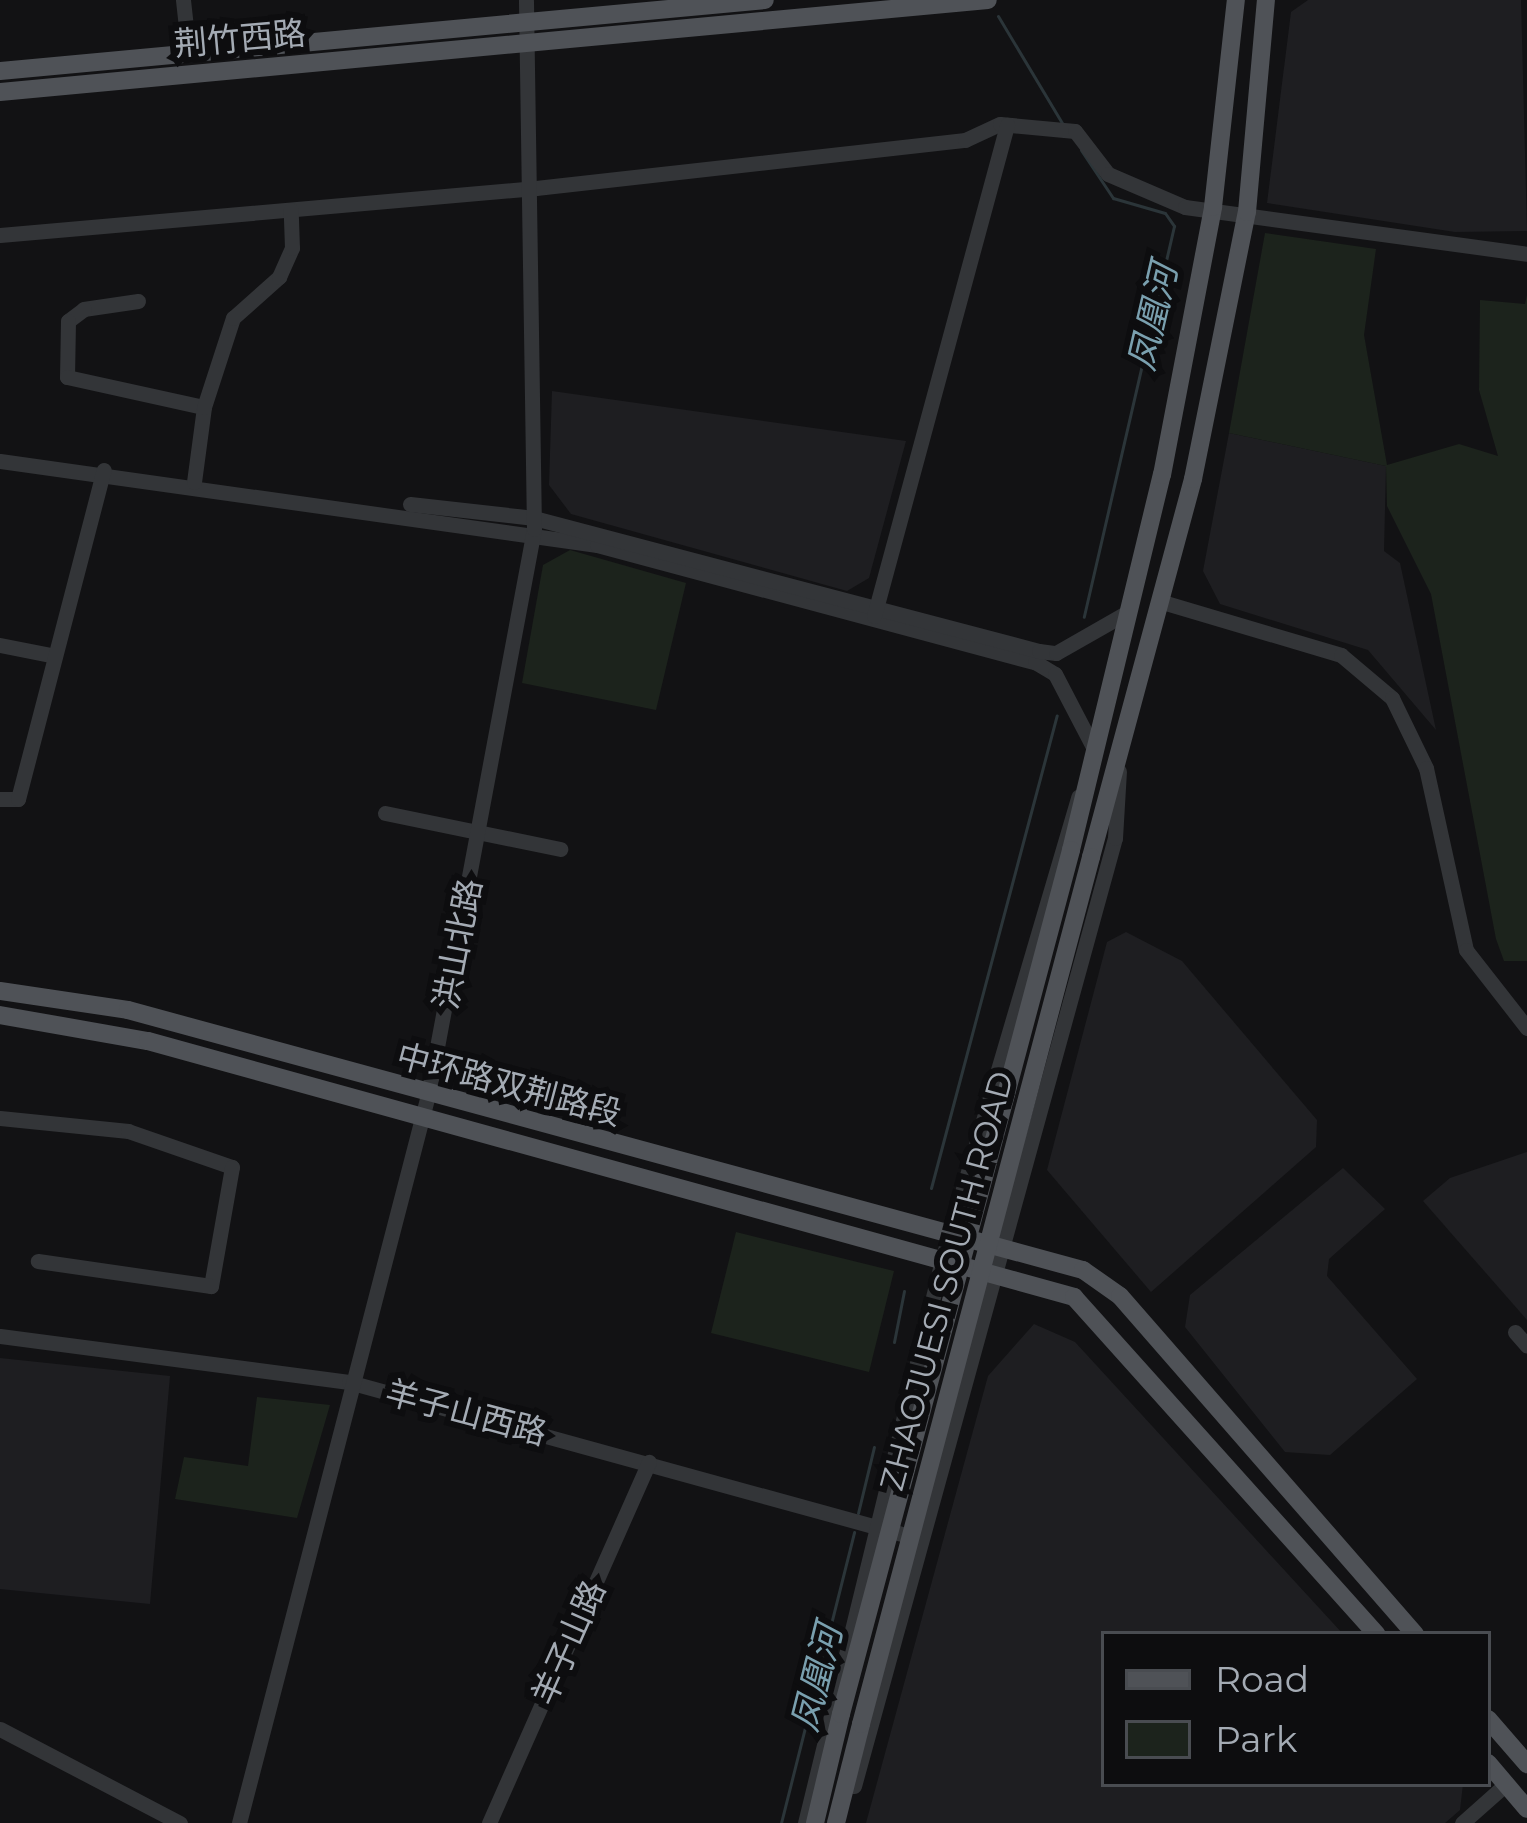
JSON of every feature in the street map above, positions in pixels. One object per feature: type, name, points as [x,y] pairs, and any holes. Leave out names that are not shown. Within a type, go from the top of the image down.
[{"type":"main road","name":"荆竹西路","points":[[0,92],[765,0]]},
{"type":"main road","name":"荆竹西路","points":[[0,71],[988,0]]},
{"type":"main road","name":"ZHAOJUESI SOUTH ROAD","points":[[815,1823],[1071,850],[1128,612],[1213,207],[1236,0]]},
{"type":"main road","name":"ZHAOJUESI SOUTH ROAD","points":[[839,1823],[861,1724],[1159,601],[1247,212],[1266,0]]},
{"type":"main road","name":"中环路双荆路段","points":[[0,991],[128,1010],[1083,1270],[1120,1296],[1412,1631]]},
{"type":"main road","name":"中环路双荆路段","points":[[0,1015],[148,1041],[1075,1297],[1106,1322],[1373,1631]]},
{"type":"main road","points":[[1491,1722],[1527,1764]]},
{"type":"main road","points":[[1491,1766],[1527,1809]]},
{"type":"street","points":[[183,0],[189,54]]},
{"type":"street","name":"洪山北路","points":[[239,1823],[349,1382],[428,1095],[534,524],[536,188],[526,0]]},
{"type":"street","points":[[875,614],[1007,125]]},
{"type":"street","points":[[0,235],[536,188],[965,140],[1007,125],[1075,131],[1134,189],[1213,207],[1527,254]]},
{"type":"street","points":[[194,478],[204,407],[233,318],[279,277],[292,248],[291,210]]},
{"type":"street","points":[[138,301],[84,308],[68,321],[67,377],[204,407]]},
{"type":"street","points":[[0,457],[534,524],[875,614],[1036,662],[1055,674],[1092,758]]},
{"type":"street","points":[[0,457],[194,478]]},
{"type":"street","points":[[0,799],[18,799],[104,470]]},
{"type":"street","points":[[1159,601],[1341,655],[1393,698],[1426,768],[1466,950],[1527,1028]]},
{"type":"street","points":[[875,614],[1056,652],[1128,612]]},
{"type":"street","points":[[0,645],[55,656]]},
{"type":"street","name":"ZHAOJUESI SOUTH ROAD","points":[[839,1823],[923,1540],[1114,838],[1120,756]]},
{"type":"street","name":"ZHAOJUESI SOUTH ROAD","points":[[805,1823],[942,1260],[1056,848],[1092,758]]},
{"type":"street","points":[[385,812],[480,828],[560,849]]},
{"type":"street","points":[[0,1118],[128,1131],[232,1167],[211,1286],[38,1261]]},
{"type":"street","points":[[1515,1332],[1527,1346]]},
{"type":"street","name":"羊子山西路","points":[[0,1336],[349,1382],[923,1540]]},
{"type":"street","name":"羊子山路","points":[[489,1823],[649,1462]]},
{"type":"street","points":[[0,1729],[180,1823]]},
{"type":"street","points":[[1462,1823],[1506,1784]]},
{"type":"shaded area","points":[[1308,0],[1521,0],[1527,231],[1455,232],[1267,203],[1291,12]]},
{"type":"shaded area","points":[[552,391],[906,441],[869,578],[847,591],[571,514],[549,485]]},
{"type":"shaded area","points":[[1229,433],[1386,466],[1384,551],[1400,563],[1436,730],[1368,650],[1220,604],[1203,571]]},
{"type":"shaded area","points":[[1126,932],[1182,961],[1317,1120],[1316,1147],[1151,1292],[1047,1170],[1107,942]]},
{"type":"shaded area","points":[[1527,1152],[1527,1320],[1423,1201],[1450,1178]]},
{"type":"shaded area","points":[[1343,1168],[1385,1209],[1329,1259],[1327,1276],[1417,1379],[1330,1455],[1285,1452],[1185,1327],[1190,1295]]},
{"type":"shaded area","points":[[1034,1324],[1075,1342],[1340,1631],[1101,1631],[1101,1787],[1463,1787],[1460,1810],[1445,1823],[866,1823],[988,1376]]},
{"type":"shaded area","points":[[0,1358],[170,1376],[150,1604],[0,1589]]},
{"type":"green space","points":[[1265,233],[1376,249],[1364,335],[1387,465],[1459,444],[1498,456],[1479,390],[1480,300],[1525,304],[1527,295],[1527,961],[1504,961],[1496,939],[1431,594],[1387,506],[1386,466],[1229,433]]},
{"type":"green space","points":[[570,550],[686,583],[656,710],[522,683],[543,565]]},
{"type":"green space","points":[[736,1232],[894,1271],[869,1372],[711,1333]]},
{"type":"green space","points":[[257,1397],[330,1405],[297,1518],[175,1499],[184,1457],[248,1466]]},
{"type":"waterway","name":"凤凰河","points":[[998,16],[1062,123]]},
{"type":"waterway","name":"凤凰河","points":[[1081,150],[1113,198],[1165,213],[1174,226],[1084,617]]},
{"type":"waterway","name":"凤凰河","points":[[931,1188],[1057,716]]},
{"type":"waterway","name":"凤凰河","points":[[894,1342],[904,1291]]},
{"type":"waterway","name":"凤凰河","points":[[858,1513],[874,1447]]},
{"type":"waterway","name":"凤凰河","points":[[781,1823],[854,1532]]}]
